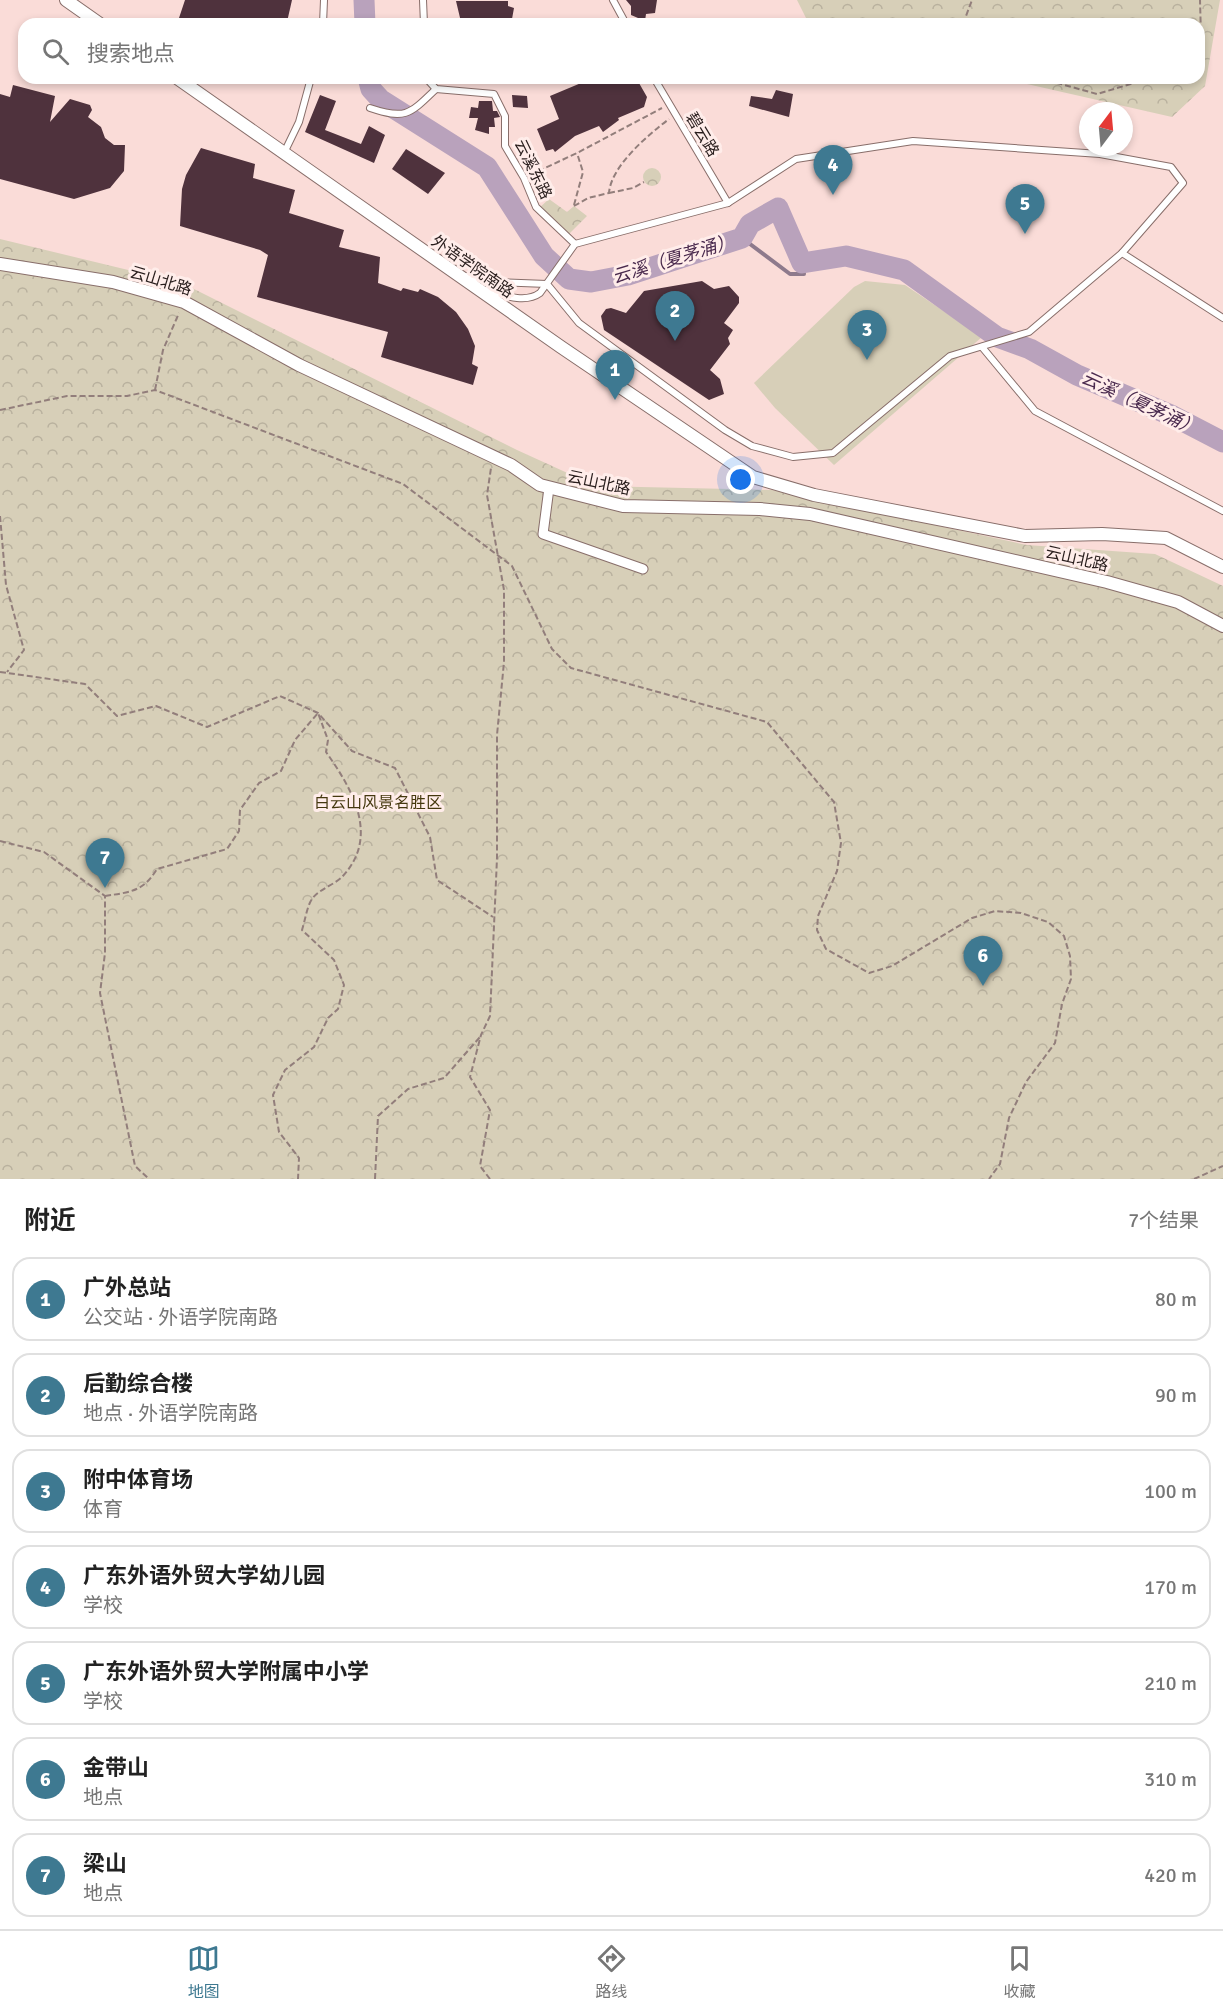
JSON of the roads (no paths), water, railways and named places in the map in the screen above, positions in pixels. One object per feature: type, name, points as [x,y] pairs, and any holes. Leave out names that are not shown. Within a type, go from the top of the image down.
[{"type":"street","points":[[66,0],[92,18]]},
{"type":"street","name":"外语学院南路","points":[[186,84],[456,274],[753,477],[814,495],[1025,536],[1102,534],[1166,538],[1223,567]]},
{"type":"street","name":"云山北路","points":[[0,264],[113,282],[184,302],[298,365],[493,456],[540,485],[549,488],[623,506],[681,506],[810,514],[1107,582],[1178,602],[1223,626]]},
{"type":"street","points":[[549,488],[543,534],[643,569]]},
{"type":"street","points":[[810,514],[814,495]]},
{"type":"lane","points":[[323,18],[324,0]]},
{"type":"lane","points":[[423,0],[424,18]]},
{"type":"lane","points":[[613,0],[623,18]]},
{"type":"lane","points":[[284,153],[299,122],[309,84]]},
{"type":"lane","points":[[370,108],[394,116],[412,110],[436,89],[431,84]]},
{"type":"lane","name":"碧云路","points":[[657,84],[728,203]]},
{"type":"lane","name":"云溪东路","points":[[436,89],[494,94],[505,116],[505,146],[524,178],[536,207],[575,244]]},
{"type":"lane","points":[[456,274],[496,282],[547,284],[579,322],[725,430],[752,446],[793,457],[833,453],[950,356],[1029,332],[1122,253],[1184,183],[1171,166],[1100,154],[913,141],[796,159],[728,203],[575,244],[547,284],[534,298],[521,298],[474,286]]},
{"type":"lane","points":[[1122,253],[1223,318]]},
{"type":"lane","points":[[982,347],[1035,411],[1223,510]]},
{"type":"waterway","name":"云溪（夏茅涌）","points":[[364,0],[365,18]]},
{"type":"waterway","name":"云溪（夏茅涌）","points":[[370,84],[381,100],[487,167],[544,256],[569,279],[591,282],[628,275],[742,238],[750,224],[778,208],[802,263],[846,256],[904,270],[997,337],[1030,349],[1077,375],[1173,416],[1223,442]]},
{"type":"waterway","points":[[742,238],[790,274],[804,274],[802,263]]},
{"type":"place","name":"广东外语外贸大学幼儿园","points":[[833,195]]},
{"type":"place","name":"广东外语外贸大学附属中小学","points":[[1025,234]]},
{"type":"place","name":"后勤综合楼","points":[[675,341]]},
{"type":"place","name":"附中体育场","points":[[867,360]]},
{"type":"place","name":"广外总站","points":[[615,400]]},
{"type":"place","name":"梁山","points":[[105,888]]},
{"type":"place","name":"金带山","points":[[983,986]]},
{"type":"park label","name":"白云山风景名胜区","points":[[378,802]]}]
